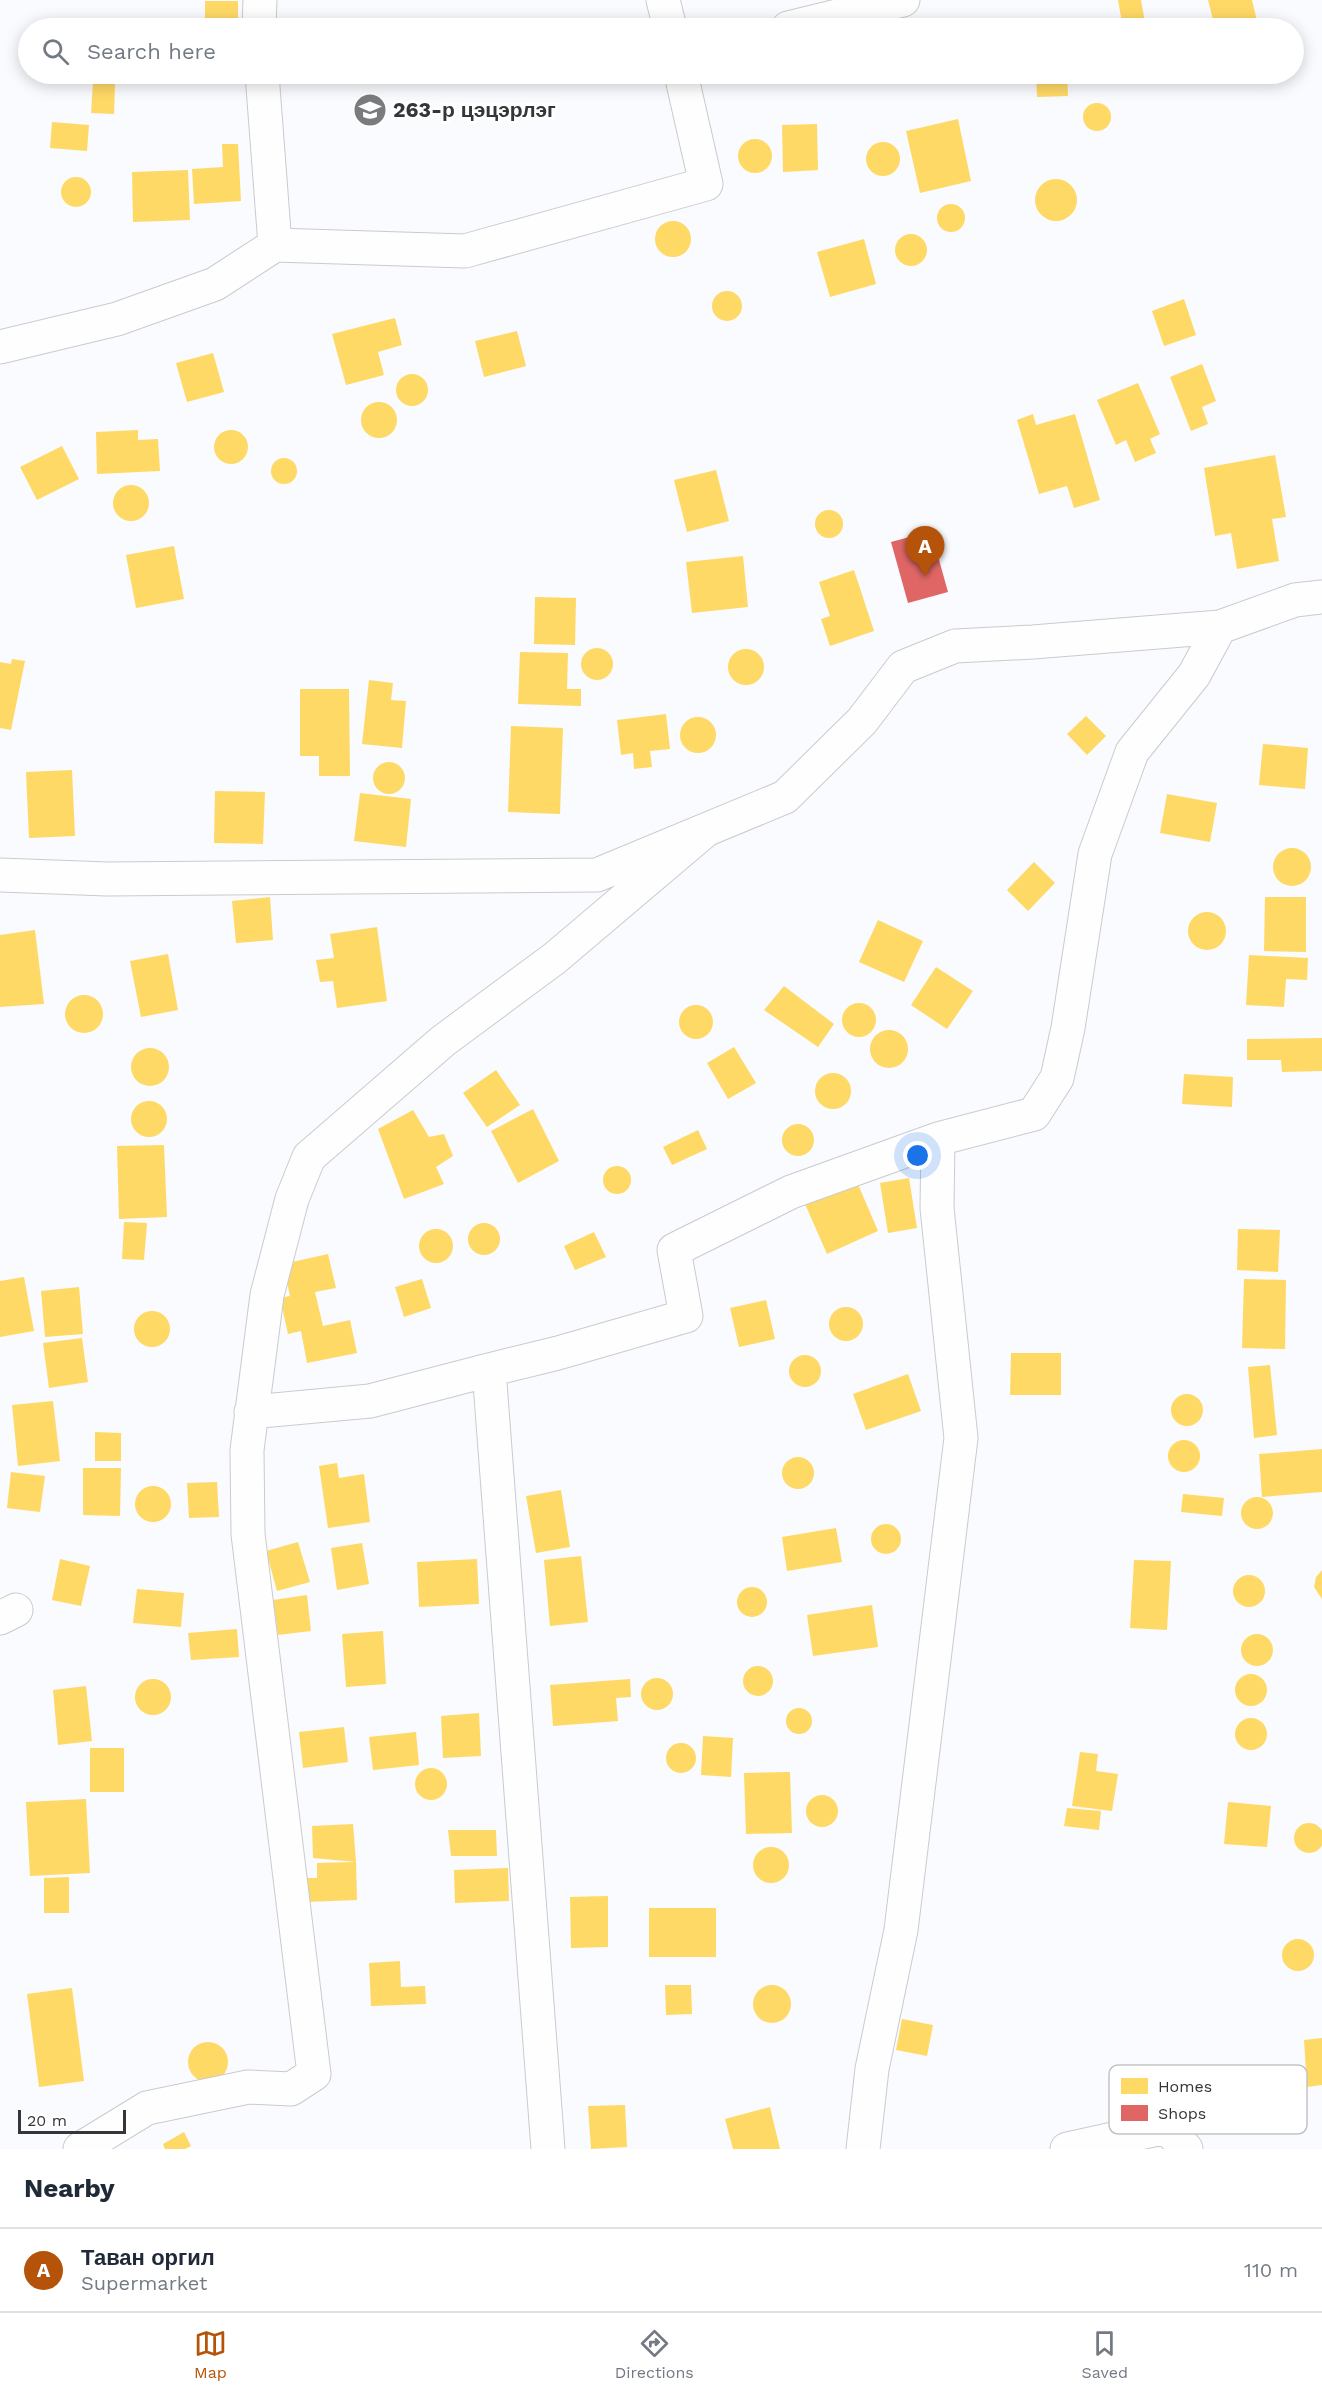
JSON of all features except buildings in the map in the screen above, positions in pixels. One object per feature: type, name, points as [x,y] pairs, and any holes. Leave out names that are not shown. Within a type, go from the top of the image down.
[{"type":"street","points":[[260,0],[260,18]]},
{"type":"street","points":[[663,0],[668,18]]},
{"type":"street","points":[[829,18],[903,0]]},
{"type":"street","points":[[262,84],[275,245]]},
{"type":"street","points":[[0,347],[117,319],[215,284],[275,245],[465,251],[706,184],[683,84]]},
{"type":"street","points":[[0,875],[107,879],[597,875],[785,797],[861,721],[903,667],[955,646],[1220,627],[1295,600],[1322,597]]},
{"type":"street","points":[[251,1412],[370,1401],[558,1353],[686,1316],[674,1250],[791,1192],[938,1139],[1034,1114],[1057,1078],[1068,1028],[1095,854],[1132,752],[1194,675],[1220,627]]},
{"type":"street","points":[[80,2149],[147,2108],[248,2086],[291,2090],[314,2074],[248,1534],[247,1450],[267,1295],[291,1199],[309,1157],[443,1041],[555,958],[706,830]]},
{"type":"street","points":[[863,2149],[872,2069],[901,1930],[961,1438],[938,1208],[938,1139]]},
{"type":"street","points":[[489,1370],[548,2149]]},
{"type":"street","points":[[1067,2149],[1135,2134]]},
{"type":"street","points":[[1173,2134],[1186,2149]]},
{"type":"place","name":"263-р цэцэрлэг","points":[[370,110]]},
{"type":"place","name":"Таван оргил","points":[[925,576]]}]
